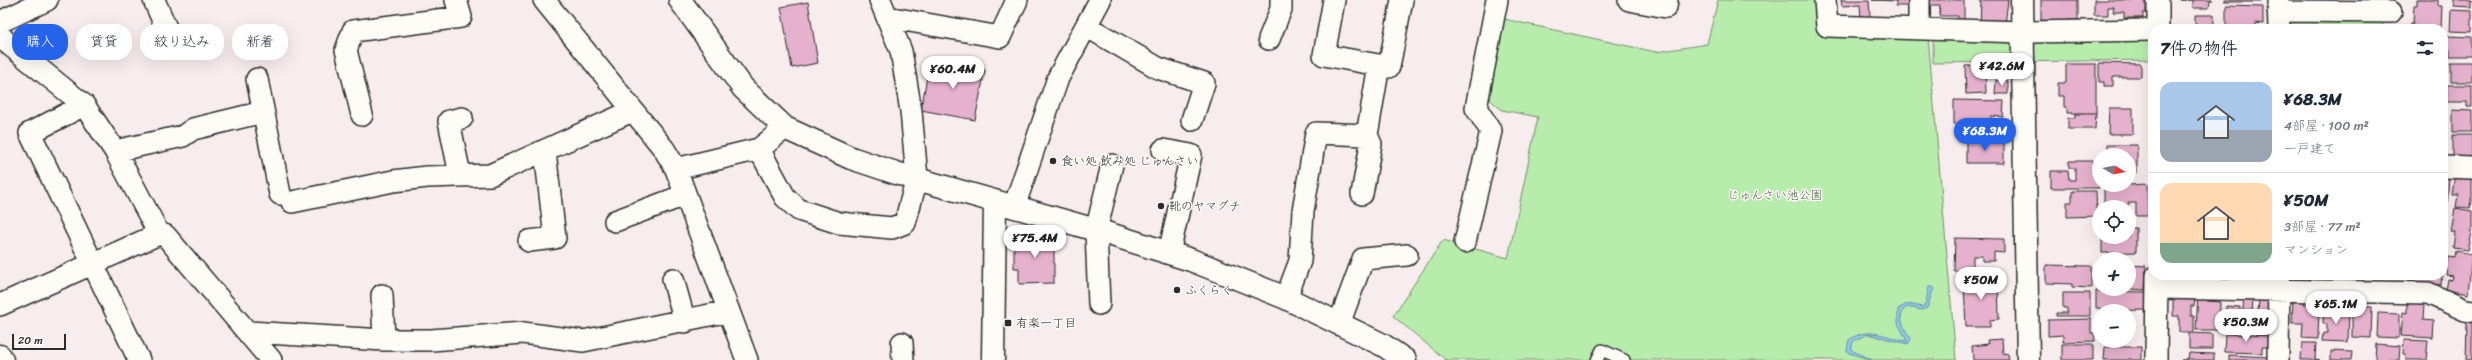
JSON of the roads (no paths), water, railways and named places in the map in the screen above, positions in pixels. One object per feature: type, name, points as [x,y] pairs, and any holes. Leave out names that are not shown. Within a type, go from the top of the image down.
[{"type":"street","points":[[0,22],[48,0]]},
{"type":"street","points":[[154,0],[165,24]]},
{"type":"street","points":[[362,115],[346,50],[353,31],[461,17],[456,0]]},
{"type":"street","points":[[544,0],[664,149],[676,169],[705,243],[747,360]]},
{"type":"street","points":[[680,0],[743,88],[785,128],[851,158],[1169,253],[1286,298],[1383,345],[1405,360]]},
{"type":"street","points":[[884,9],[1000,37],[1017,0]]},
{"type":"street","points":[[993,360],[1005,204],[1058,78],[1100,0]]},
{"type":"street","points":[[1269,39],[1281,9],[1281,0]]},
{"type":"street","points":[[1334,0],[1324,55],[1389,67],[1402,0]]},
{"type":"street","points":[[1465,242],[1491,131],[1476,108],[1497,0]]},
{"type":"street","points":[[1629,0],[1666,7],[1667,0]]},
{"type":"street","points":[[1825,0],[1827,26],[2022,32],[2148,30]]},
{"type":"street","points":[[1919,0],[1919,28]]},
{"type":"street","points":[[2022,0],[2028,360]]},
{"type":"street","points":[[2158,0],[2158,24]]},
{"type":"street","points":[[759,149],[785,197],[800,210],[839,223],[892,228],[905,223],[917,178],[911,111],[901,51],[884,9]]},
{"type":"street","points":[[2278,13],[2391,14]]},
{"type":"street","points":[[1086,26],[1158,68],[1204,83],[1192,120]]},
{"type":"street","points":[[0,34],[4,41],[84,105],[115,151],[159,234]]},
{"type":"street","points":[[1362,194],[1370,144],[1367,135],[1379,65]]},
{"type":"street","points":[[256,79],[263,112],[286,198],[393,181],[460,175],[490,175],[632,111]]},
{"type":"street","points":[[84,105],[30,133],[139,360]]},
{"type":"street","points":[[115,151],[183,136],[194,129],[263,112]]},
{"type":"street","points":[[460,175],[449,121],[462,118]]},
{"type":"street","points":[[676,169],[759,149],[785,128]]},
{"type":"street","points":[[1286,298],[1300,261],[1303,211],[1316,133],[1367,135]]},
{"type":"street","points":[[1163,150],[1191,155],[1169,253]]},
{"type":"street","points":[[529,241],[555,238],[545,151]]},
{"type":"street","points":[[1099,304],[1096,231],[1112,165]]},
{"type":"street","points":[[2448,167],[2472,168]]},
{"type":"street","points":[[615,221],[685,195]]},
{"type":"street","points":[[0,305],[159,234],[165,236],[271,360]]},
{"type":"street","points":[[1339,324],[1363,259],[1407,255]]},
{"type":"street","points":[[673,280],[685,322]]},
{"type":"street","points":[[2156,360],[2157,281],[2394,284],[2428,293],[2465,310],[2472,311]]},
{"type":"street","points":[[2278,360],[2279,283]]},
{"type":"street","points":[[382,295],[384,340]]},
{"type":"street","points":[[248,332],[384,340],[432,340],[523,333],[583,341],[685,322],[729,311]]},
{"type":"street","points":[[0,356],[2,360]]},
{"type":"lane","points":[[1598,360],[1602,350],[1624,360]]},
{"type":"water","points":[[1929,287],[1934,287],[1927,308],[1922,310],[1907,307],[1902,311],[1901,319],[1911,339],[1908,344],[1868,334],[1853,341],[1851,350],[1872,360],[1849,353],[1847,350],[1849,340],[1864,333],[1878,334],[1907,341],[1898,323],[1898,309],[1907,304],[1923,307],[1926,302]]},
{"type":"place","name":"食い処 飲み処 じゅんさい","points":[[1053,161]]},
{"type":"place","name":"靴のヤマグチ","points":[[1161,206]]},
{"type":"place","name":"ふくらく","points":[[1177,290]]},
{"type":"place","name":"有楽一丁目","points":[[1008,323]]},
{"type":"park label","name":"じゅんさい池公園","points":[[1775,195]]}]
